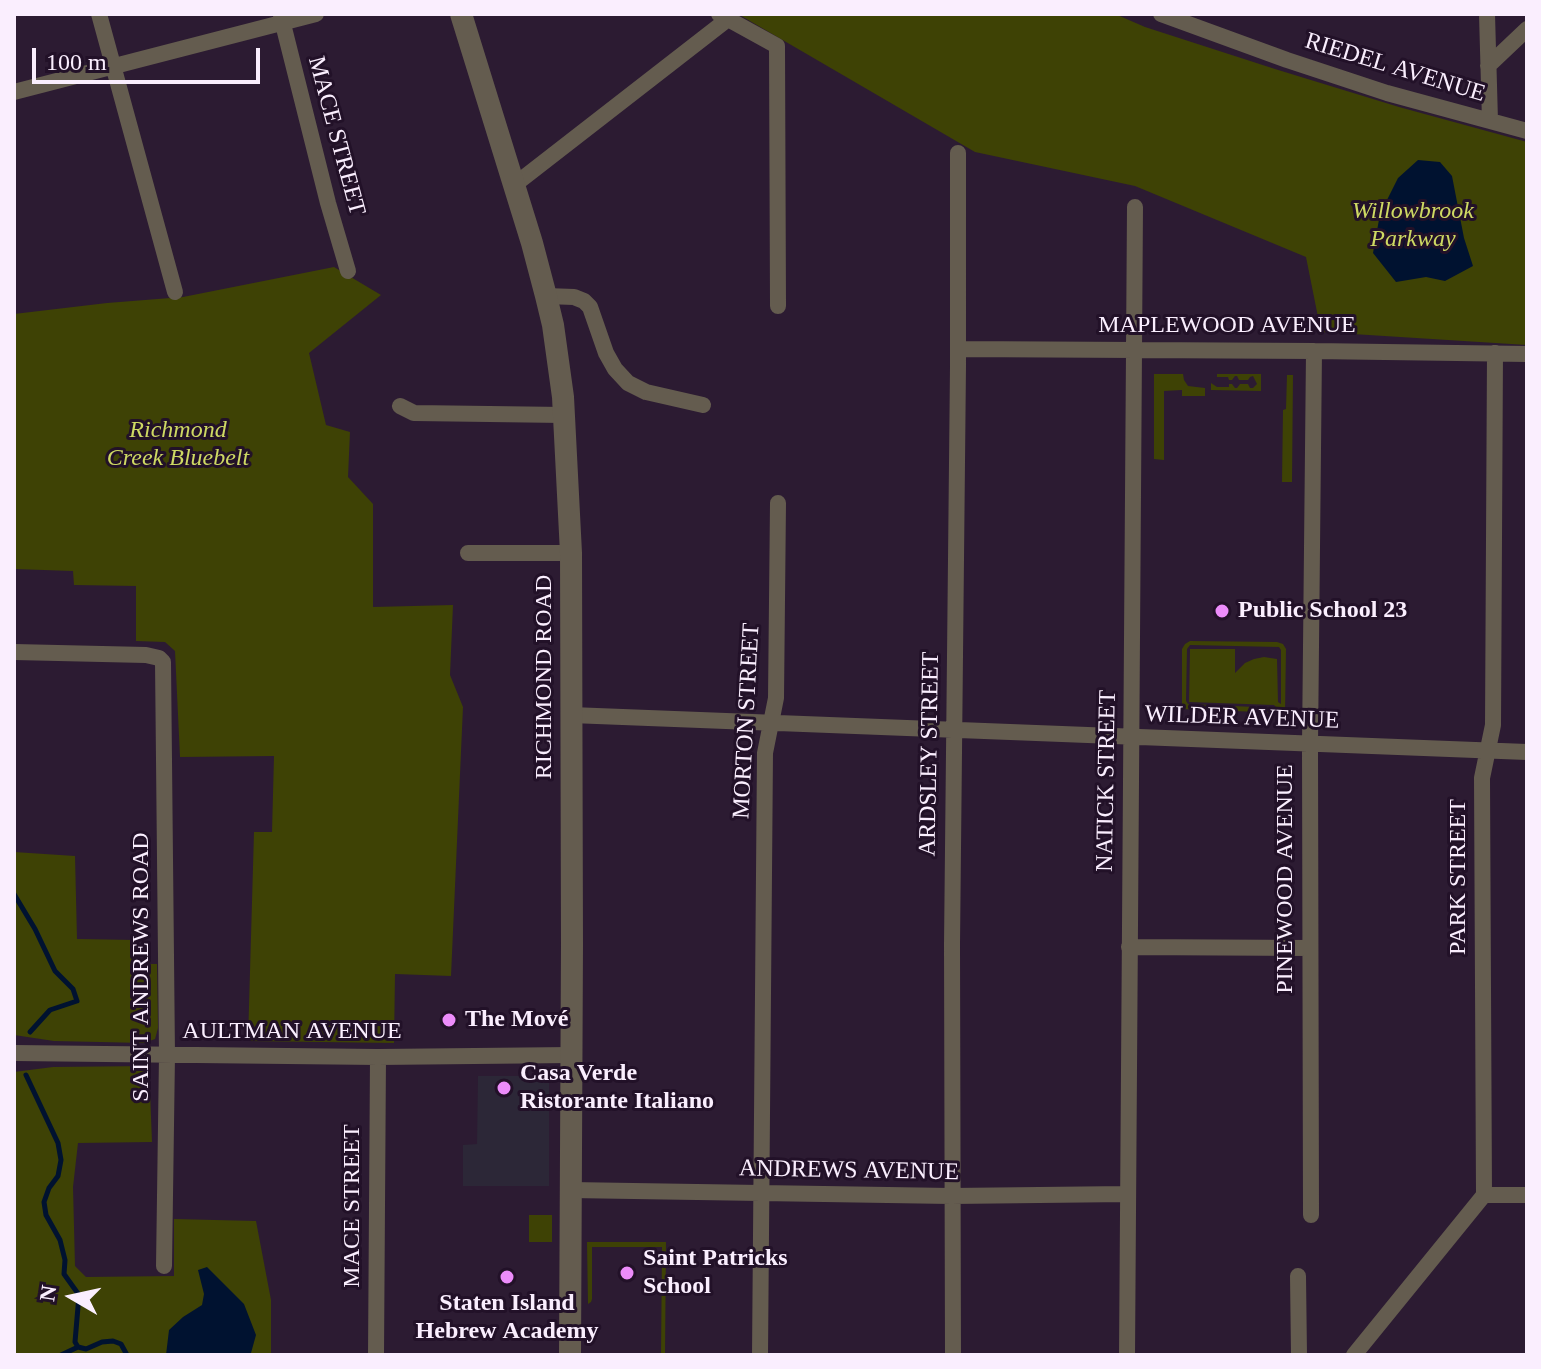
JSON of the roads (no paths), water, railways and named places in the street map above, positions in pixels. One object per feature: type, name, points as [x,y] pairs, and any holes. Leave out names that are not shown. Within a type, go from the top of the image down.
[{"type":"street","points":[[99,14],[175,292]]},
{"type":"street","points":[[14,92],[282,18],[316,14]]},
{"type":"street","name":"RICHMOND ROAD","points":[[461,14],[546,296],[553,325],[564,415],[571,553],[570,1355]]},
{"type":"street","name":"RIEDEL AVENUE","points":[[1161,14],[1387,93],[1527,131]]},
{"type":"street","points":[[1487,14],[1490,121]]},
{"type":"street","points":[[513,186],[724,16],[777,46],[778,306]]},
{"type":"street","name":"MACE STREET","points":[[282,18],[348,271]]},
{"type":"street","points":[[1488,66],[1527,29]]},
{"type":"street","name":"ARDSLEY STREET","points":[[953,1355],[951,1196],[958,153]]},
{"type":"street","name":"NATICK STREET","points":[[1127,1355],[1135,207]]},
{"type":"street","points":[[546,296],[574,297],[590,307],[606,353],[628,383],[646,392],[703,405]]},
{"type":"street","name":"MAPLEWOOD AVENUE","points":[[958,349],[1527,354]]},
{"type":"street","name":"PINEWOOD AVENUE","points":[[1311,1215],[1310,745],[1314,351]]},
{"type":"street","name":"PARK STREET","points":[[1484,1195],[1482,778],[1493,725],[1495,353]]},
{"type":"street","points":[[400,406],[414,413],[564,415]]},
{"type":"street","name":"MORTON STREET","points":[[760,1355],[765,753],[776,698],[778,503]]},
{"type":"street","points":[[468,553],[571,553]]},
{"type":"street","name":"SAINT ANDREWS ROAD","points":[[14,652],[153,655],[163,662],[167,1055],[164,1266]]},
{"type":"street","name":"WILDER AVENUE","points":[[571,715],[1527,752]]},
{"type":"street","points":[[1129,947],[1310,948]]},
{"type":"street","name":"AULTMAN AVENUE","points":[[14,1053],[378,1057],[571,1055]]},
{"type":"street","name":"MACE STREET","points":[[376,1355],[378,1057]]},
{"type":"street","name":"ANDREWS AVENUE","points":[[570,1190],[951,1196],[1127,1194]]},
{"type":"street","points":[[1354,1355],[1484,1195],[1527,1195]]},
{"type":"street","points":[[1298,1276],[1299,1355]]},
{"type":"water","points":[[1418,160],[1440,162],[1452,176],[1464,238],[1473,266],[1445,281],[1426,277],[1396,282],[1373,253],[1380,214],[1398,178]]},
{"type":"water","points":[[207,1267],[244,1304],[256,1335],[252,1355],[166,1355],[169,1330],[202,1305],[204,1294],[198,1270]]},
{"type":"waterway","points":[[14,894],[55,971],[73,989],[77,1001],[50,1010],[30,1032]]},
{"type":"waterway","points":[[26,1075],[58,1143],[61,1160],[58,1176],[44,1202],[46,1215],[60,1240],[65,1260],[64,1274],[79,1295],[75,1342],[78,1347],[86,1349],[113,1341],[121,1344],[127,1355]]},
{"type":"waterway","points":[[61,1355],[78,1347]]},
{"type":"place","name":"Public School 23","points":[[1222,611]]},
{"type":"place","name":"The Mové","points":[[449,1020]]},
{"type":"place","name":"Casa Verde Ristorante Italiano","points":[[504,1088]]},
{"type":"place","name":"Saint Patricks School","points":[[627,1273]]},
{"type":"place","name":"Staten Island Hebrew Academy","points":[[507,1277]]},
{"type":"park label","name":"Willowbrook Parkway","points":[[1413,226]]},
{"type":"park label","name":"Richmond Creek Bluebelt","points":[[178,445]]}]
